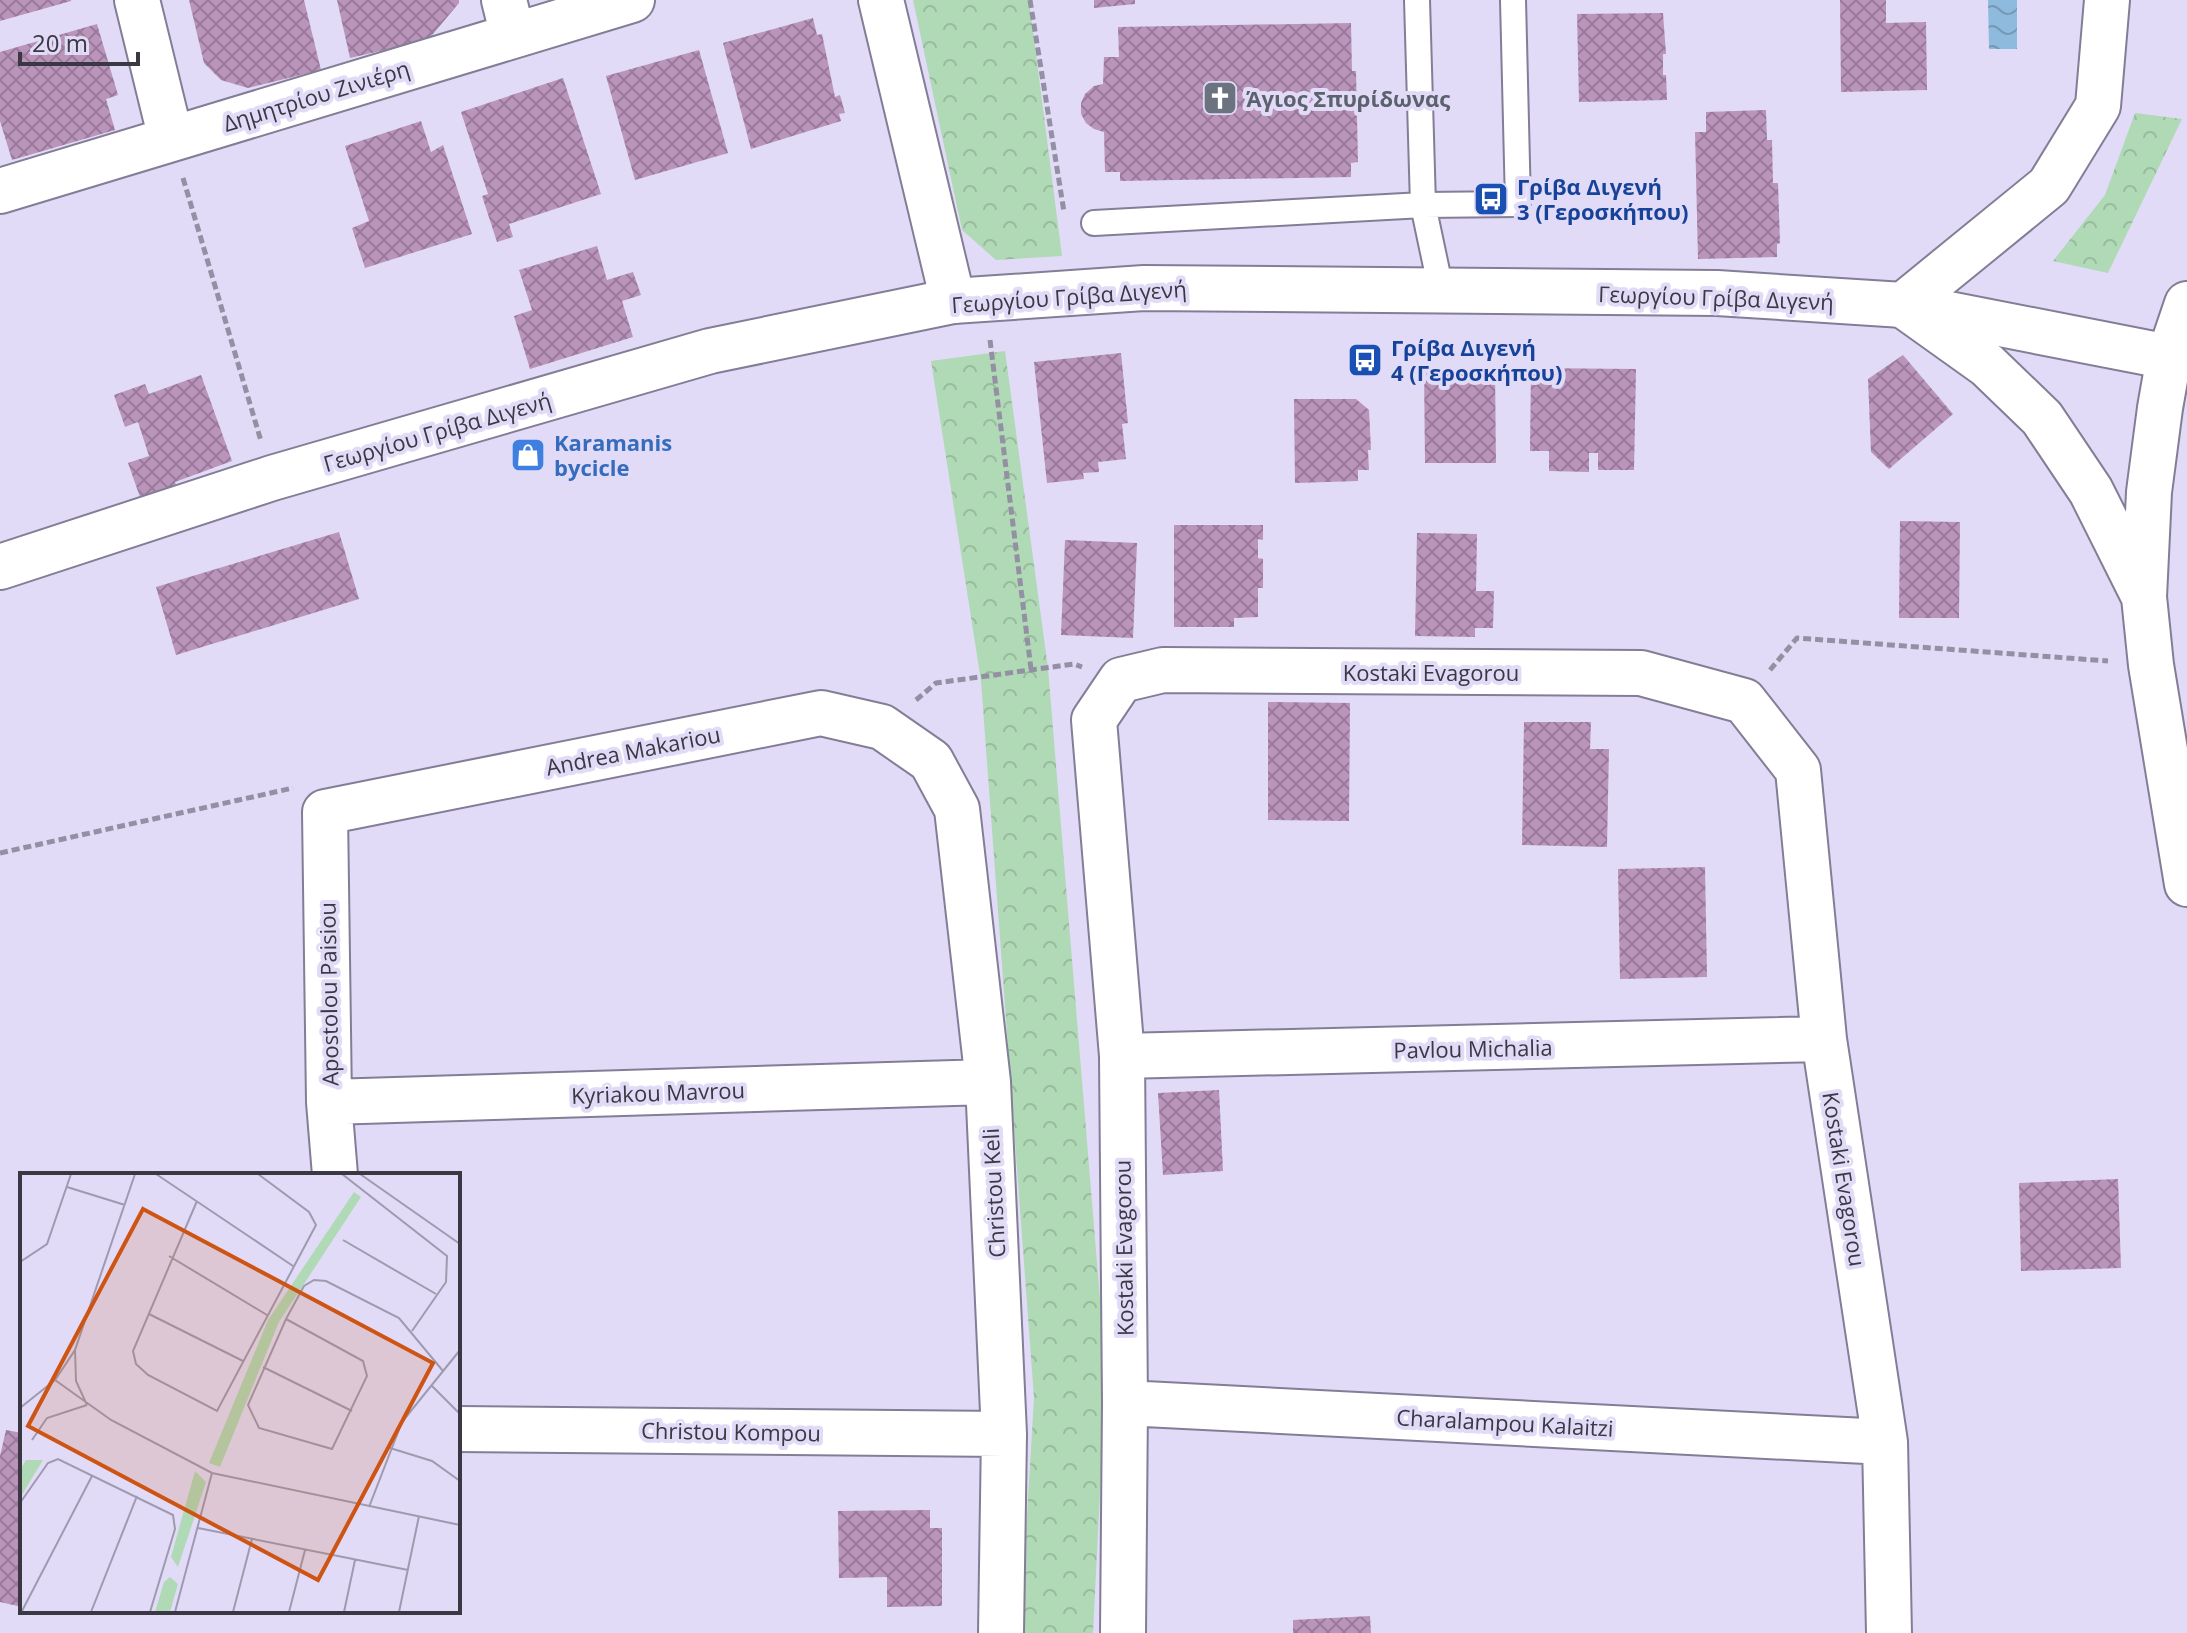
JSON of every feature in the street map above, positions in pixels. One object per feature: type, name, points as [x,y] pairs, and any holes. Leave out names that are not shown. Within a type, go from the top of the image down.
[{"type":"street","points":[[137,0],[171,139]]},
{"type":"street","name":"Δημητρίου Ζινιέρη","points":[[0,191],[171,139],[509,18],[632,0]]},
{"type":"street","points":[[881,0],[969,300]]},
{"type":"street","points":[[2107,0],[2098,106],[2049,186],[1903,305],[1987,365],[2042,418],[2091,491],[2144,597]]},
{"type":"street","name":"Γεωργίου Γρίβα Διγενή","points":[[0,567],[272,478],[710,351],[969,300],[1144,288],[1717,293],[1903,305],[2169,357]]},
{"type":"street","points":[[2187,304],[2169,357],[2149,492],[2144,597],[2151,665],[2187,884]]},
{"type":"street","name":"Kostaki Evagorou","points":[[1123,1633],[1122,1056],[1094,720],[1121,680],[1163,670],[1641,673],[1744,701],[1798,770],[1824,1039],[1885,1442],[1889,1633]]},
{"type":"street","name":"Andrea Makariou","points":[[325,812],[821,713],[882,727],[931,761]]},
{"type":"street","name":"Christou Keli","points":[[931,761],[957,809],[988,1082],[1004,1434],[1001,1633]]},
{"type":"street","name":"Apostolou Paisiou","points":[[325,812],[329,1102],[335,1173]]},
{"type":"street","name":"Pavlou Michalia","points":[[1122,1056],[1824,1039]]},
{"type":"street","name":"Kyriakou Mavrou","points":[[329,1102],[988,1082]]},
{"type":"street","name":"Charalampou Kalaitzi","points":[[1125,1403],[1885,1442]]},
{"type":"street","name":"Christou Kompou","points":[[460,1429],[1004,1434]]},
{"type":"lane","points":[[1417,0],[1423,205],[1441,290]]},
{"type":"lane","points":[[1094,223],[1423,205],[1518,204],[1513,0]]},
{"type":"path","points":[[1030,0],[1064,215]]},
{"type":"path","points":[[171,139],[272,478]]},
{"type":"path","points":[[969,300],[1031,669]]},
{"type":"path","points":[[1744,701],[1797,638],[2151,665]]},
{"type":"path","points":[[882,727],[936,683],[1074,664],[1121,680]]},
{"type":"path","points":[[0,853],[294,788],[325,812]]},
{"type":"green space","points":[[913,0],[1029,0],[1062,256],[996,260],[962,230]]},
{"type":"green space","points":[[2135,113],[2182,119],[2108,273],[2053,261],[2105,195]]},
{"type":"green space","points":[[1005,351],[1048,668],[1106,1372],[1093,1633],[1020,1633],[1034,1398],[981,681],[931,361]]},
{"type":"water","points":[[1988,0],[2017,0],[2017,49],[1989,49]]},
{"type":"building","points":[[0,0],[71,0],[71,1],[0,21]]},
{"type":"building","points":[[189,0],[304,0],[321,70],[248,88],[221,80],[204,63]]},
{"type":"building","points":[[337,0],[459,0],[459,3],[428,40],[350,58]]},
{"type":"building","points":[[1094,0],[1135,0],[1135,4],[1094,8]]},
{"type":"building","points":[[1840,0],[1886,0],[1886,23],[1926,22],[1927,90],[1841,92]]},
{"type":"building","points":[[1663,13],[1666,54],[1663,54],[1663,75],[1666,75],[1667,100],[1579,102],[1577,14]]},
{"type":"building","points":[[813,18],[817,35],[822,34],[835,97],[840,95],[845,113],[839,114],[841,121],[751,149],[723,43]]},
{"type":"building","name":"Άγιος Σπυρίδωνας","points":[[1351,23],[1352,71],[1356,71],[1358,162],[1351,163],[1351,177],[1120,181],[1120,172],[1105,172],[1104,132],[1086,123],[1081,114],[1081,103],[1094,86],[1103,84],[1104,57],[1119,57],[1118,27]]},
{"type":"building","points":[[97,24],[118,95],[106,99],[115,130],[12,160],[0,121],[0,52]]},
{"type":"building","points":[[699,50],[728,153],[635,180],[606,76]]},
{"type":"building","points":[[563,78],[601,194],[509,224],[513,237],[497,242],[482,196],[488,194],[461,112]]},
{"type":"building","points":[[1766,110],[1767,140],[1772,140],[1773,183],[1778,183],[1780,243],[1777,244],[1777,257],[1698,259],[1695,132],[1706,132],[1706,112]]},
{"type":"building","points":[[421,121],[431,152],[443,145],[472,234],[365,268],[352,228],[369,221],[345,146]]},
{"type":"building","points":[[597,246],[607,280],[633,272],[641,295],[622,301],[633,337],[530,369],[514,316],[532,310],[519,270]]},
{"type":"building","points":[[1121,353],[1128,423],[1122,424],[1126,459],[1098,462],[1099,472],[1083,473],[1084,479],[1047,483],[1034,362]]},
{"type":"building","points":[[1903,355],[1953,414],[1889,469],[1871,452],[1868,379]]},
{"type":"building","points":[[1531,368],[1636,369],[1634,470],[1598,470],[1598,453],[1589,453],[1589,472],[1549,471],[1549,451],[1530,451]]},
{"type":"building","points":[[1424,370],[1495,370],[1496,463],[1425,463]]},
{"type":"building","points":[[201,375],[232,461],[140,497],[128,463],[149,456],[138,422],[125,427],[114,395],[145,384],[149,394]]},
{"type":"building","points":[[1294,399],[1356,399],[1369,410],[1369,470],[1358,470],[1358,481],[1295,483]]},
{"type":"building","points":[[1900,521],[1960,522],[1959,618],[1899,618]]},
{"type":"building","points":[[1174,525],[1263,525],[1263,540],[1258,539],[1258,558],[1263,559],[1263,588],[1258,588],[1258,617],[1234,618],[1234,627],[1174,627]]},
{"type":"building","points":[[339,532],[359,599],[176,655],[156,587]]},
{"type":"building","points":[[1417,533],[1477,534],[1476,591],[1494,591],[1493,628],[1475,628],[1475,637],[1415,636]]},
{"type":"building","points":[[1065,540],[1137,543],[1133,638],[1061,635]]},
{"type":"building","points":[[1268,702],[1350,703],[1349,821],[1268,820]]},
{"type":"building","points":[[1524,722],[1591,722],[1590,749],[1609,749],[1607,847],[1522,845]]},
{"type":"building","points":[[1705,867],[1707,977],[1620,979],[1618,869]]},
{"type":"building","points":[[1219,1090],[1223,1171],[1163,1175],[1158,1093]]},
{"type":"building","points":[[2118,1179],[2121,1268],[2021,1271],[2019,1183]]},
{"type":"building","points":[[6,1430],[20,1433],[20,1607],[0,1602],[0,1456]]},
{"type":"building","points":[[930,1510],[930,1528],[942,1528],[942,1606],[887,1607],[887,1577],[839,1578],[838,1511]]},
{"type":"building","points":[[1370,1616],[1371,1633],[1293,1633],[1293,1620]]},
{"type":"place","name":"Άγιος Σπυρίδωνας","points":[[1220,98]]},
{"type":"place","name":"Γρίβα Διγενή 3 (Γεροσκήπου)","points":[[1491,199]]},
{"type":"place","name":"Γρίβα Διγενή 4 (Γεροσκήπου)","points":[[1365,360]]},
{"type":"place","name":"Karamanis bycicle","points":[[528,455]]}]
